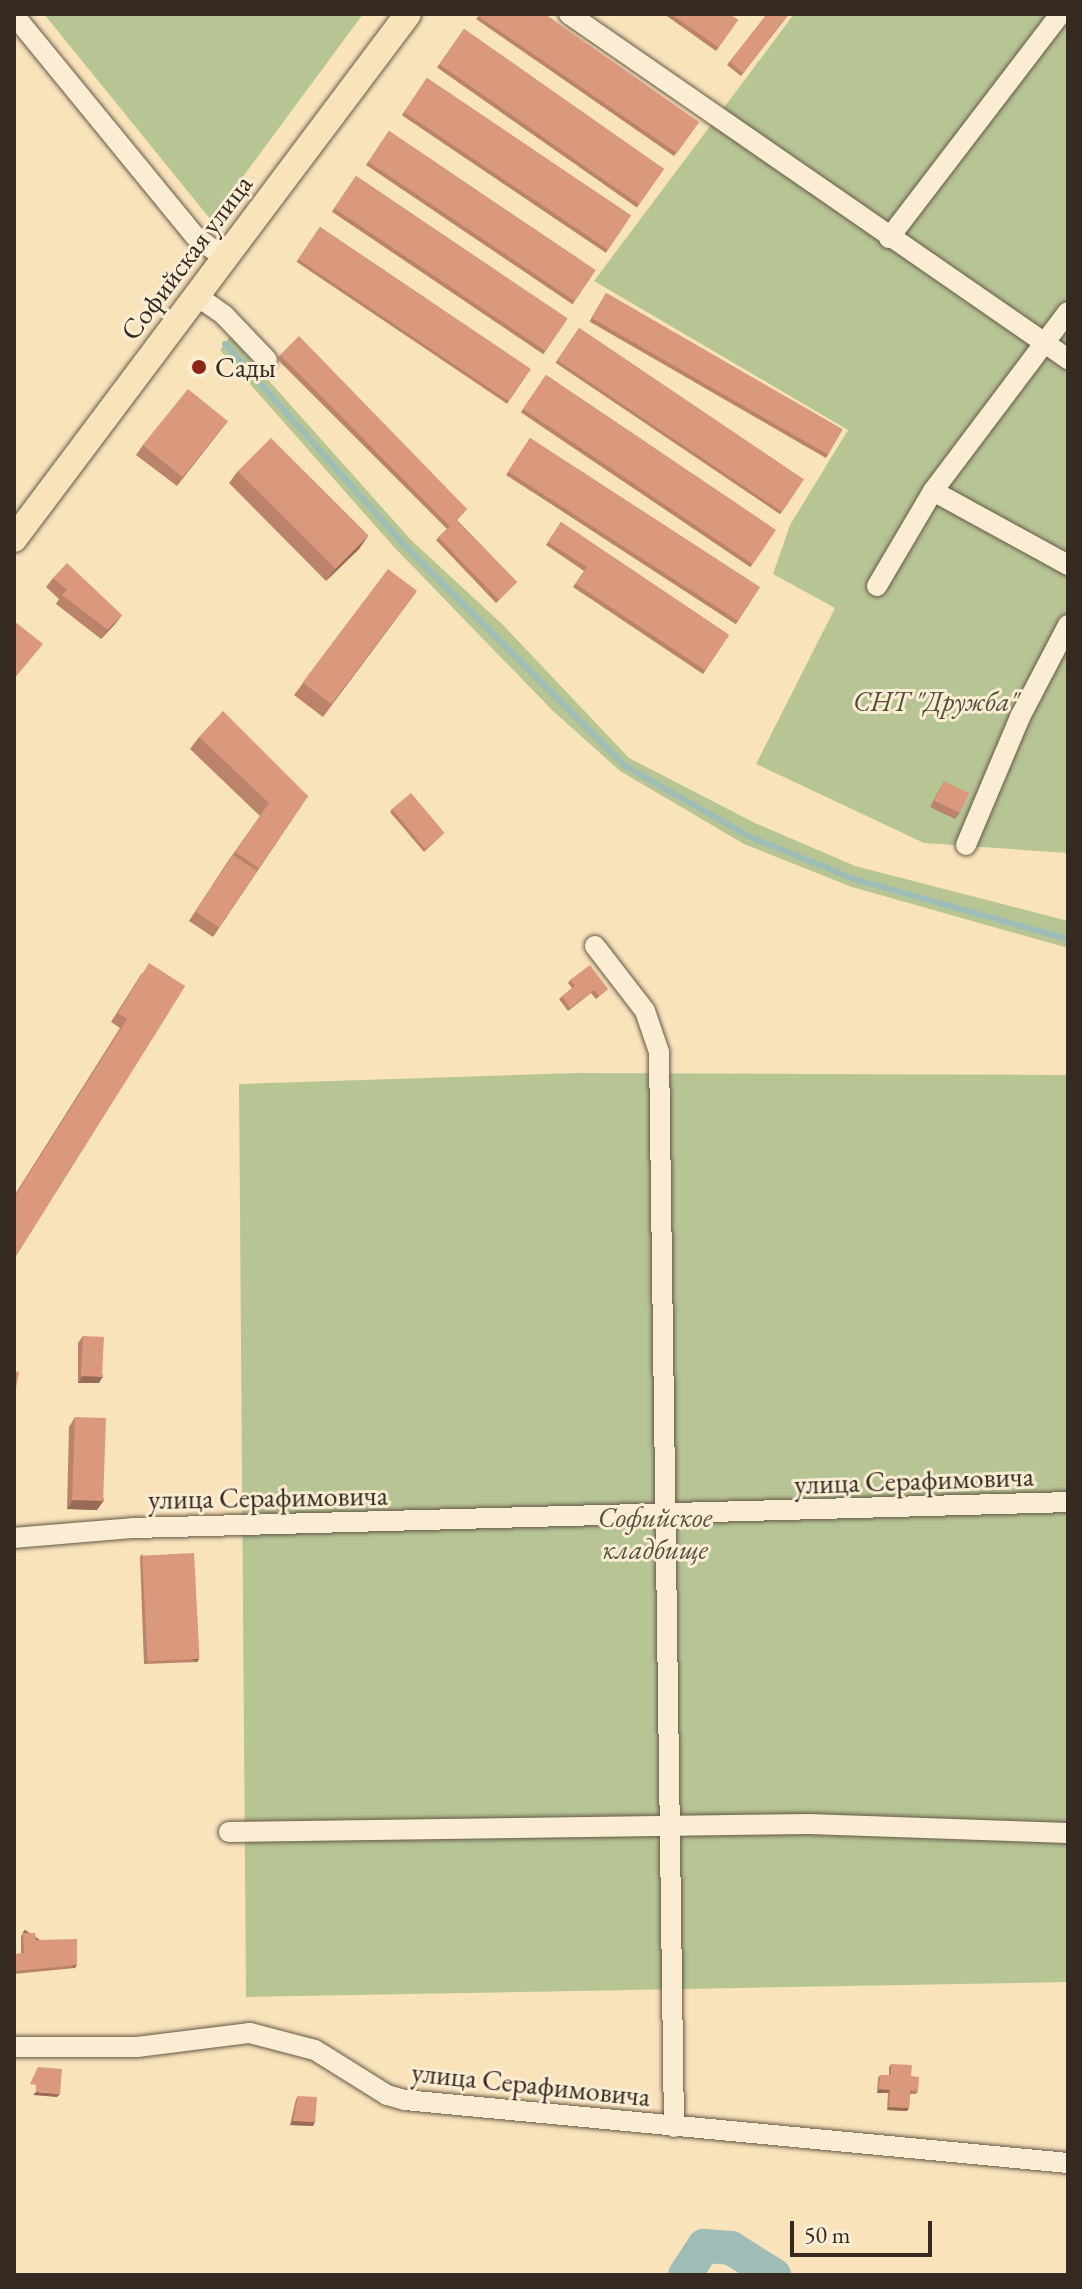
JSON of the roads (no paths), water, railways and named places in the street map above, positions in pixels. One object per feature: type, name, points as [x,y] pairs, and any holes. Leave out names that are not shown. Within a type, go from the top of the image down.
[{"type":"main road","name":"Софийская улица","points":[[14,539],[408,14]]},
{"type":"street","points":[[569,14],[1068,359]]},
{"type":"street","points":[[889,238],[1060,14]]},
{"type":"street","points":[[14,15],[195,236],[225,259]]},
{"type":"street","points":[[197,296],[224,315],[267,360]]},
{"type":"street","points":[[877,586],[933,491],[1068,312]]},
{"type":"street","points":[[933,491],[1068,565]]},
{"type":"street","points":[[966,845],[1020,717],[1068,625]]},
{"type":"street","name":"улица Серафимовича","points":[[595,946],[645,1011],[659,1052],[674,2127]]},
{"type":"street","name":"улица Серафимовича","points":[[14,1538],[134,1528],[667,1517],[1068,1502]]},
{"type":"street","points":[[229,1832],[809,1824],[1068,1833]]},
{"type":"street","name":"улица Серафимовича","points":[[14,2047],[137,2047],[250,2033],[315,2050],[387,2095],[405,2100],[1068,2163]]},
{"type":"waterway","points":[[225,344],[402,543],[625,766],[748,836],[854,879],[1068,939]]},
{"type":"waterway","points":[[685,2275],[704,2246],[731,2248],[774,2275]]},
{"type":"place","name":"Сады","points":[[199,367]]},
{"type":"park label","name":"СНТ \"Дружба\"","points":[[936,701]]},
{"type":"park label","name":"Софийское кладбище","points":[[655,1533]]}]
